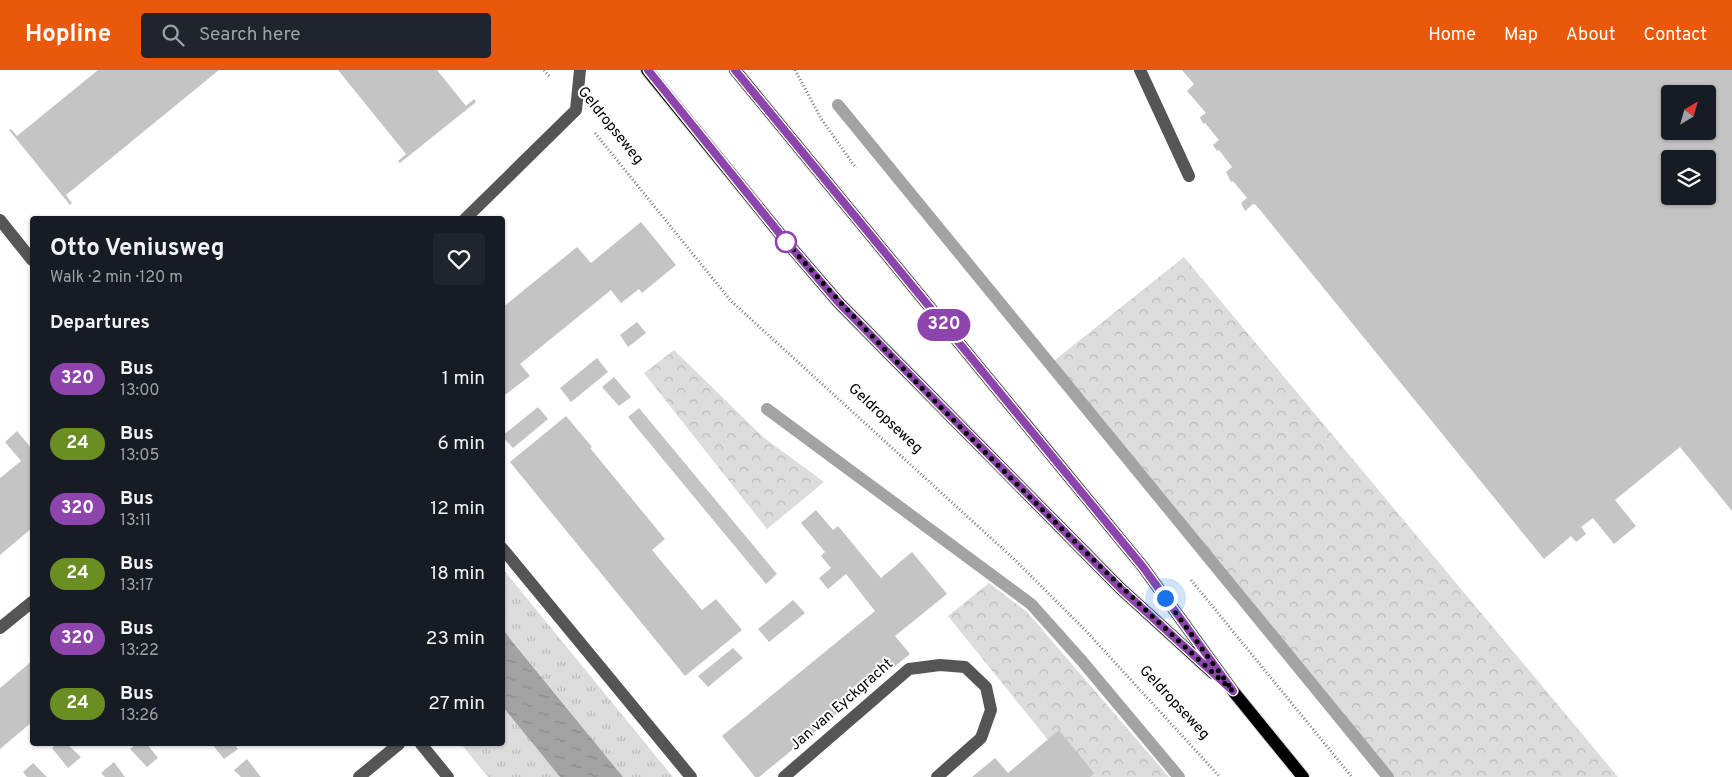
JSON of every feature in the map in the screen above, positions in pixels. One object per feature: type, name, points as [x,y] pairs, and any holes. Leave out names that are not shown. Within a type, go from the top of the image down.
[{"type":"main road","points":[[648,70],[784,239],[839,303],[1120,588],[1233,691]]},
{"type":"main road","points":[[735,70],[1143,567],[1233,691],[1303,777]]},
{"type":"street","points":[[467,216],[576,110],[580,70]]},
{"type":"street","points":[[1140,70],[1189,176]]},
{"type":"street","points":[[0,220],[30,258]]},
{"type":"street","points":[[505,552],[691,777]]},
{"type":"street","points":[[0,628],[30,604]]},
{"type":"street","name":"Jan van Eyckgracht","points":[[784,777],[909,668],[940,665],[965,667],[986,687],[991,710],[981,738],[937,777]]},
{"type":"street","points":[[359,777],[397,746]]},
{"type":"street","points":[[423,746],[448,777]]},
{"type":"path","name":"Geldropseweg","points":[[544,70],[731,301],[1015,560],[1085,630],[1220,777]]},
{"type":"green space","points":[[1184,257],[1618,777],[1384,777],[1050,364]]},
{"type":"green space","points":[[674,350],[763,437],[824,482],[767,529],[644,373]]},
{"type":"green space","points":[[505,572],[673,777],[623,777],[505,631]]},
{"type":"green space","points":[[989,583],[1027,612],[1169,777],[1078,777],[948,616]]},
{"type":"green space","points":[[505,709],[560,777],[488,777],[463,746],[505,746]]},
{"type":"water","points":[[505,632],[623,777],[560,777],[505,709]]},
{"type":"building","points":[[98,70],[219,70],[66,195],[72,203],[70,205],[9,130],[11,129],[17,136]]},
{"type":"building","points":[[338,70],[437,70],[466,106],[474,99],[476,102],[400,163],[398,161],[406,154]]},
{"type":"building","points":[[1182,70],[1732,70],[1732,511],[1680,447],[1615,500],[1636,526],[1614,544],[1593,518],[1581,527],[1586,534],[1576,542],[1571,536],[1544,559],[1256,205],[1253,204],[1245,211],[1241,203],[1247,198],[1233,181],[1231,182],[1226,172],[1232,167],[1213,145],[1219,140],[1205,123],[1203,124],[1200,117],[1206,113],[1187,91],[1194,84]]},
{"type":"building","points":[[641,222],[676,265],[642,293],[639,289],[621,303],[611,290],[520,364],[530,376],[505,395],[505,306],[577,247],[591,263]]},
{"type":"building","points":[[637,322],[646,333],[628,347],[620,335]]},
{"type":"building","points":[[597,358],[608,372],[571,402],[560,388]]},
{"type":"building","points":[[614,377],[631,397],[619,406],[602,387]]},
{"type":"building","points":[[538,407],[548,419],[513,448],[505,439],[505,434]]},
{"type":"building","points":[[639,408],[777,574],[766,584],[628,417]]},
{"type":"building","points":[[566,416],[665,539],[652,550],[702,610],[716,599],[742,630],[685,676],[510,462]]},
{"type":"building","points":[[17,431],[30,447],[30,530],[0,555],[0,478],[21,461],[5,442]]},
{"type":"building","points":[[816,510],[833,530],[838,526],[881,578],[912,552],[947,594],[895,636],[910,654],[759,777],[755,777],[722,736],[875,611],[846,574],[828,589],[819,578],[831,568],[821,556],[825,552],[801,523]]},
{"type":"building","points":[[793,600],[805,613],[769,642],[758,629]]},
{"type":"building","points":[[733,648],[743,658],[708,687],[698,676]]},
{"type":"building","points":[[30,663],[30,724],[0,749],[0,688]]},
{"type":"building","points":[[1059,730],[1094,773],[1090,777],[972,777],[995,758],[1008,773]]},
{"type":"building","points":[[54,746],[69,746],[81,757],[68,768],[52,748]]},
{"type":"building","points":[[134,746],[149,746],[158,758],[147,767],[130,749]]},
{"type":"building","points":[[214,746],[236,746],[238,749],[224,759]]},
{"type":"building","points":[[247,759],[261,777],[241,777],[234,770]]},
{"type":"building","points":[[114,762],[125,777],[105,777],[101,773]]},
{"type":"building","points":[[33,763],[47,777],[27,777],[23,772]]},
{"type":"waterway","points":[[838,105],[1388,777]]},
{"type":"waterway","points":[[767,409],[1031,604],[1082,661],[1179,777]]},
{"type":"bus line","name":"320","points":[[648,70],[784,239],[839,303],[1120,588],[1233,691],[1143,567],[735,70]]},
{"type":"route","points":[[786,242],[784,239],[839,303],[1004,472],[1120,588],[1233,691],[1165,598]]}]
